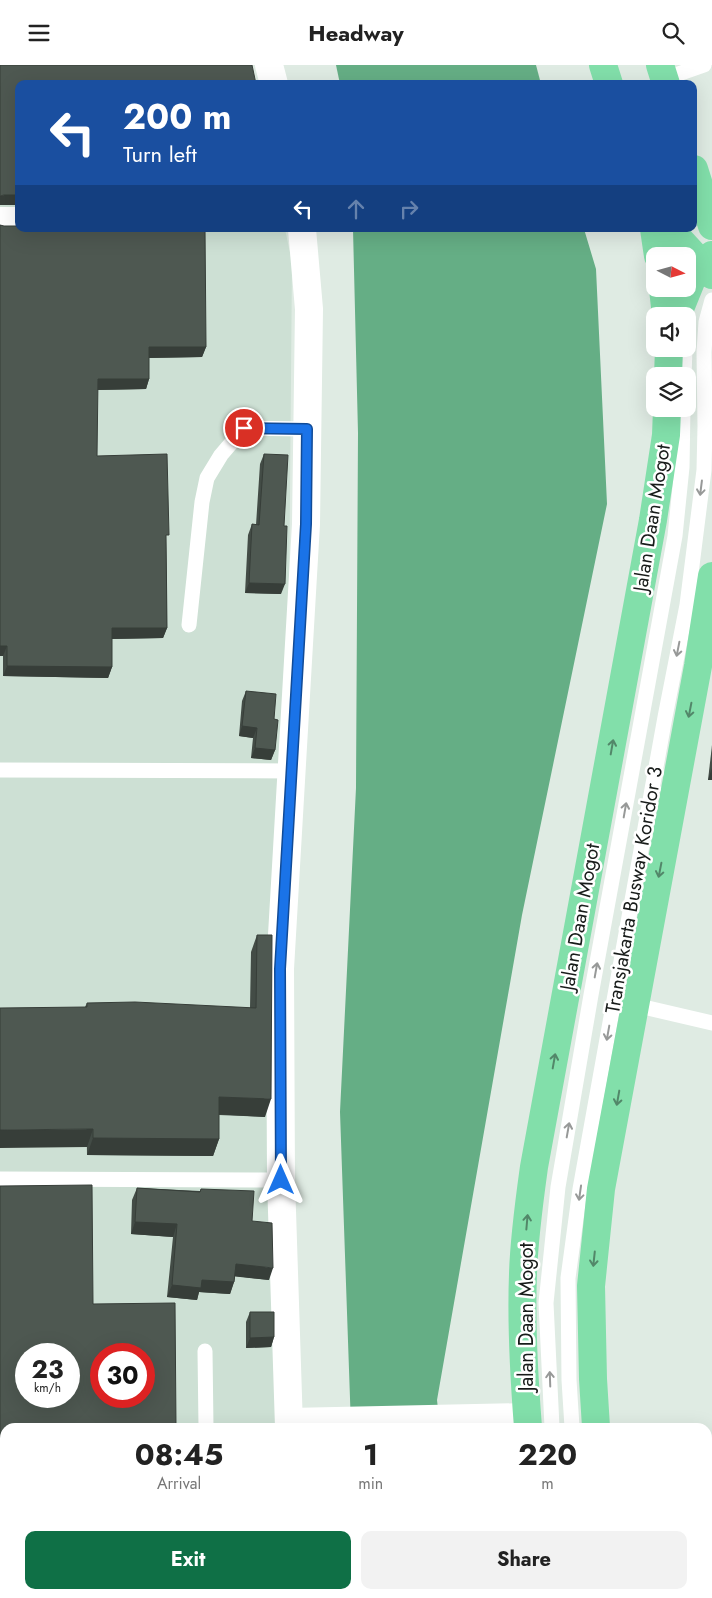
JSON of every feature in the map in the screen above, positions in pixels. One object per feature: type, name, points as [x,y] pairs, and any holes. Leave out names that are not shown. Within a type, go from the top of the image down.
[{"type":"highway","points":[[603,65],[608,80]]},
{"type":"highway","points":[[697,178],[712,226]]},
{"type":"highway","points":[[654,232],[657,247]]},
{"type":"highway","points":[[666,232],[679,239],[708,264],[692,279],[681,307]]},
{"type":"highway","name":"Jalan Daan Mogot","points":[[530,1423],[522,1338],[523,1274],[527,1219],[533,1176],[654,520],[666,435],[667,417]]},
{"type":"highway","points":[[596,1423],[591,1285],[601,1189],[635,1005],[705,668],[712,575]]},
{"type":"street","points":[[269,65],[273,80]]},
{"type":"street","points":[[0,221],[15,221]]},
{"type":"street","points":[[294,1423],[281,1180],[280,969],[306,524],[309,309],[302,232]]},
{"type":"lane","points":[[663,76],[704,65]]},
{"type":"lane","points":[[691,307],[695,285],[708,264]]},
{"type":"lane","name":"Transjakarta Busway Koridor 3","points":[[572,1423],[569,1380],[568,1278],[580,1189],[687,605],[704,470],[704,352],[706,322],[712,300]]},
{"type":"lane","name":"Transjakarta Busway Koridor 3","points":[[530,1423],[546,1303],[558,1187],[594,976],[675,536],[682,467],[684,417]]},
{"type":"lane","points":[[189,625],[202,502],[207,478],[221,455],[244,428],[307,429]]},
{"type":"lane","points":[[0,770],[293,771]]},
{"type":"lane","points":[[635,1005],[712,1023]]},
{"type":"lane","points":[[0,1179],[281,1180]]},
{"type":"lane","points":[[205,1351],[206,1423]]},
{"type":"shaded area","points":[[0,65],[15,80],[15,232],[286,232],[292,262],[283,1305],[285,1423],[0,1423]]},
{"type":"shaded area","points":[[336,65],[536,65],[540,80],[339,80]]},
{"type":"shaded area","points":[[353,232],[585,232],[596,269],[607,504],[522,915],[437,1400],[440,1423],[351,1423],[340,1112],[356,788],[358,433]]},
{"type":"building","points":[[0,65],[252,65],[255,80],[15,80],[15,195],[0,196]]},
{"type":"building","points":[[0,225],[15,226],[15,232],[205,232],[206,347],[149,347],[149,379],[98,379],[97,456],[167,454],[169,535],[166,535],[167,628],[112,628],[112,667],[7,666],[7,646],[0,646]]},
{"type":"building","points":[[264,454],[288,455],[284,526],[287,526],[285,584],[249,583],[252,524],[259,525]]},
{"type":"building","points":[[246,691],[276,694],[274,719],[278,720],[275,750],[255,748],[257,728],[242,726]]},
{"type":"building","points":[[257,935],[272,935],[271,1099],[219,1097],[219,1139],[93,1138],[93,1129],[0,1130],[0,1008],[87,1007],[87,1003],[135,1002],[256,1008]]},
{"type":"building","points":[[92,1185],[93,1304],[175,1303],[176,1423],[0,1423],[0,1186]]},
{"type":"building","points":[[137,1188],[200,1192],[201,1189],[254,1191],[252,1221],[272,1223],[273,1268],[236,1264],[234,1282],[202,1280],[201,1288],[172,1285],[177,1224],[135,1222]]},
{"type":"building","points":[[250,1312],[274,1312],[274,1337],[250,1338]]},
{"type":"route","points":[[244,428],[307,429],[306,524],[280,969],[281,1180]]}]
